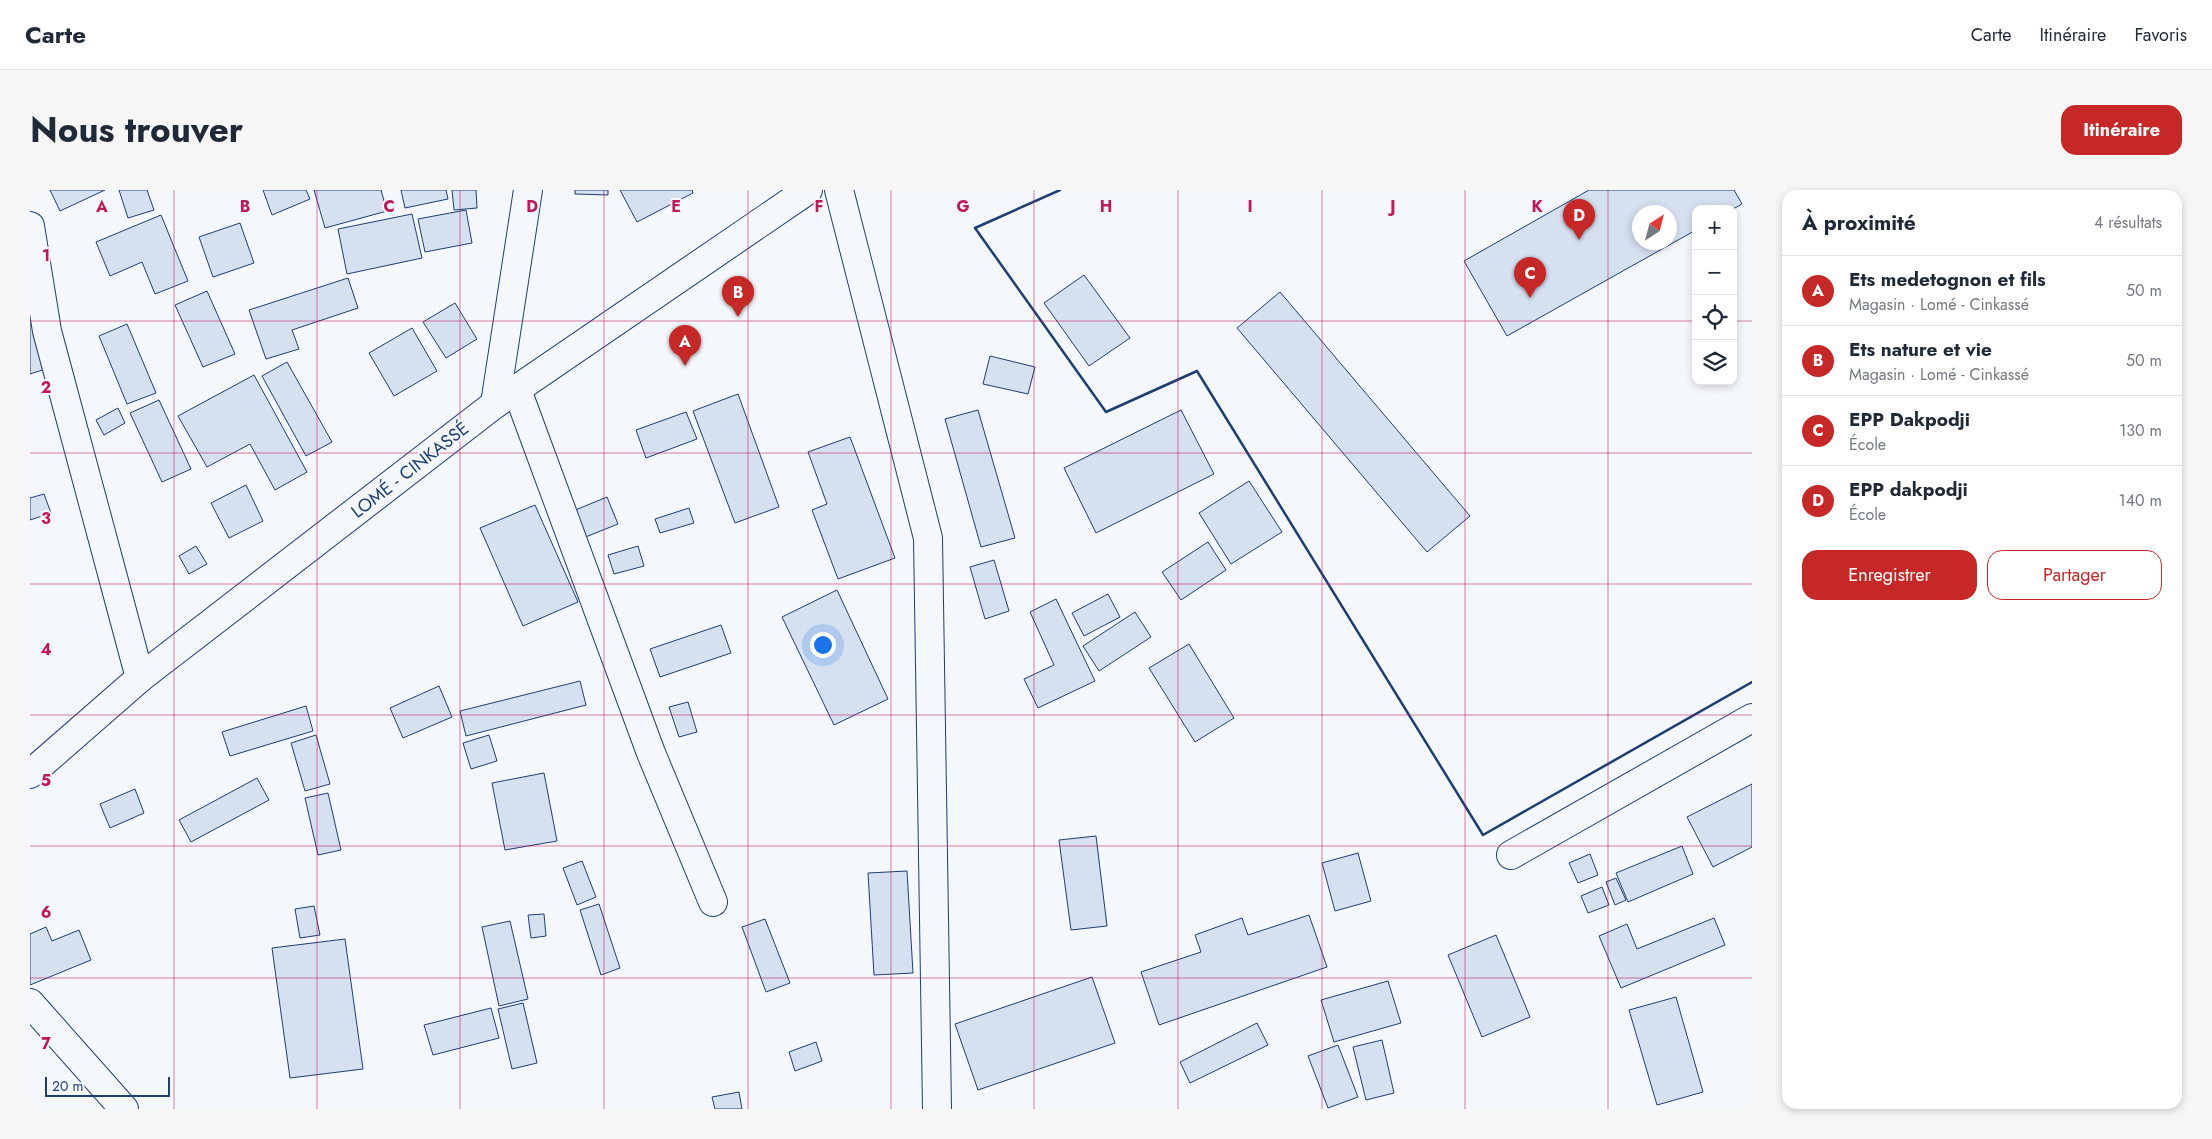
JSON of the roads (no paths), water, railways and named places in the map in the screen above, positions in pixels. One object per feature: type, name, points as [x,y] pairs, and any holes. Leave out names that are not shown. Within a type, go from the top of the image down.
[{"type":"main road","points":[[528,190],[506,397],[713,902]]},
{"type":"main road","name":"LOMÉ - CINKASSÉ","points":[[30,774],[140,678],[506,397],[808,190]]},
{"type":"main road","points":[[839,190],[928,538],[937,1109]]},
{"type":"main road","points":[[30,226],[47,331],[140,678]]},
{"type":"main road","points":[[1511,855],[1752,718]]},
{"type":"main road","points":[[30,1003],[124,1109]]},
{"type":"place","name":"EPP dakpodji","points":[[1579,240]]},
{"type":"place","name":"EPP Dakpodji","points":[[1530,298]]},
{"type":"place","name":"Ets nature et vie","points":[[738,317]]},
{"type":"place","name":"Ets medetognon et fils","points":[[685,366]]}]
